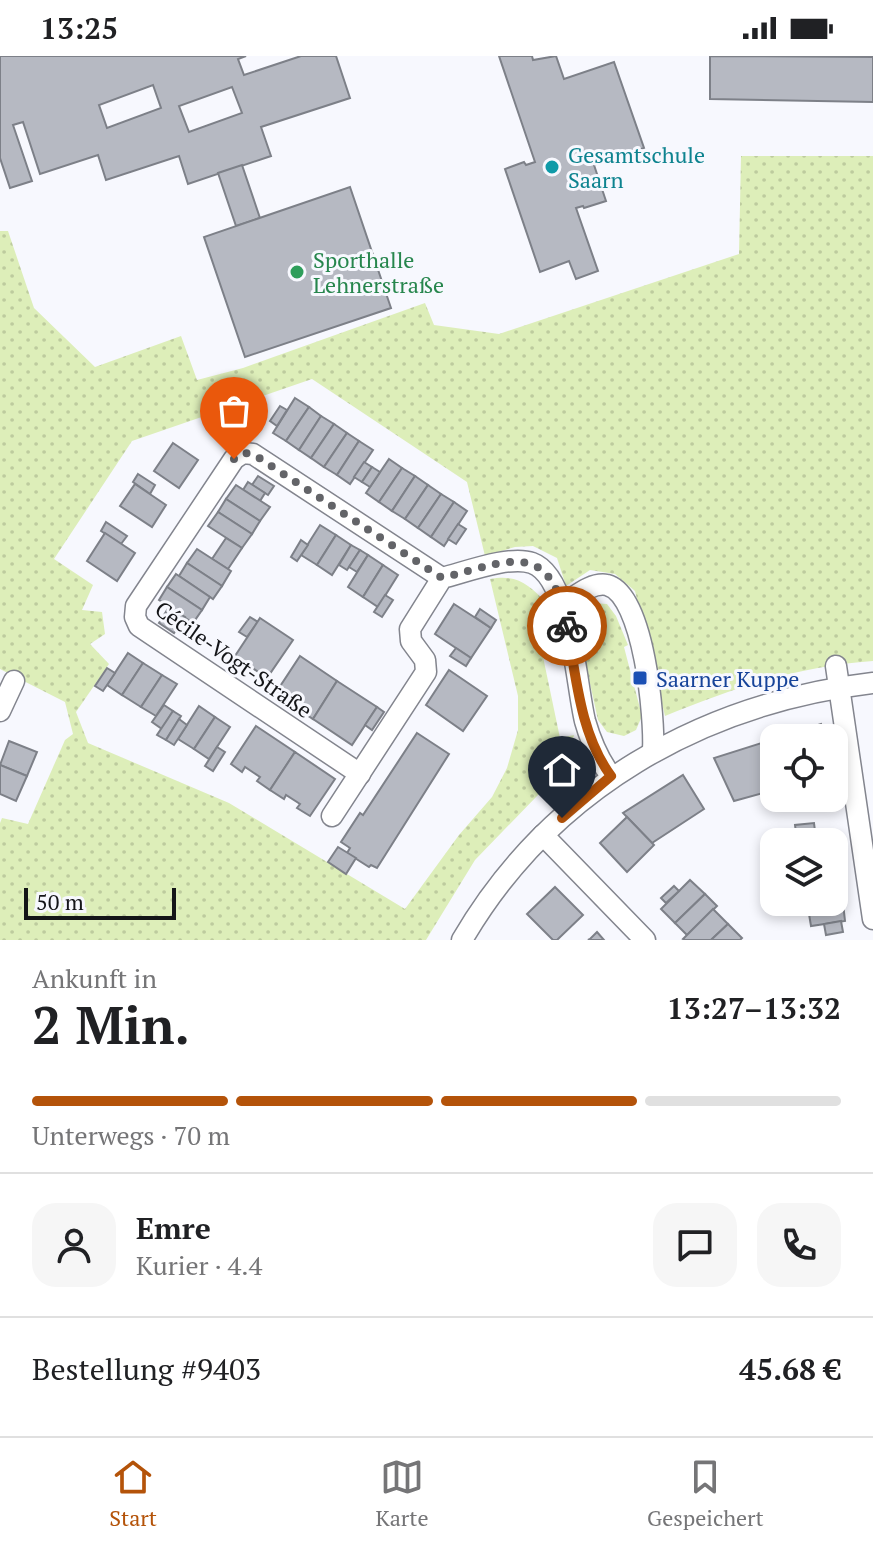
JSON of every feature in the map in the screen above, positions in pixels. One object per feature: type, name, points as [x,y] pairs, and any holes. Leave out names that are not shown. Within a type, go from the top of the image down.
[{"type":"street","name":"Cécile-Vogt-Straße","points":[[360,774],[139,626],[135,617],[136,606],[234,459],[243,453],[253,454],[442,578]]},
{"type":"street","points":[[332,816],[426,672],[425,660],[411,641],[410,629],[442,578],[504,563],[521,561],[534,564],[555,585],[563,604],[585,722],[597,757],[611,776]]},
{"type":"street","points":[[563,604],[587,588],[604,584],[618,591],[629,609],[648,674],[654,729],[653,751]]},
{"type":"street","points":[[836,666],[873,919]]},
{"type":"street","points":[[0,711],[14,681]]},
{"type":"street","points":[[462,940],[504,878],[543,835],[611,776],[711,722],[779,700],[873,683]]},
{"type":"street","points":[[543,835],[645,940]]},
{"type":"green space","points":[[741,156],[873,156],[873,661],[793,673],[716,696],[665,716],[635,591],[615,574],[590,570],[566,586],[557,558],[533,546],[515,547],[485,556],[467,482],[312,379],[132,441],[54,559],[93,585],[82,610],[102,612],[105,634],[90,644],[109,664],[76,712],[88,743],[229,803],[405,909],[459,835],[492,797],[507,768],[518,730],[518,696],[490,579],[508,578],[529,586],[548,604],[533,609],[560,738],[574,735],[566,766],[475,860],[426,940],[0,940],[0,823],[2,818],[28,824],[65,740],[73,734],[65,702],[0,669],[0,231],[8,231],[34,308],[95,367],[181,336],[197,380],[243,368],[425,303],[434,325],[499,334],[739,254]]},
{"type":"green space","points":[[594,603],[607,604],[616,616],[628,645],[624,647],[642,716],[636,730],[624,736],[607,732],[598,720],[577,624],[585,608]]},
{"type":"building","points":[[0,56],[246,56],[238,59],[244,75],[301,56],[336,56],[350,98],[261,127],[271,156],[188,184],[179,156],[106,180],[98,155],[40,174],[23,122],[13,125],[32,181],[10,188],[0,158]],"holes":[[[153,85],[161,108],[107,128],[99,105]],[[232,87],[242,113],[189,132],[179,106]]]},
{"type":"building","name":"Gesamtschule Saarn","points":[[499,56],[532,56],[533,60],[556,56],[564,79],[614,62],[644,148],[594,165],[606,201],[576,208],[598,271],[576,279],[569,261],[540,272],[505,169],[524,162],[526,165],[535,162]]},
{"type":"building","points":[[710,56],[873,57],[873,102],[710,99]]},
{"type":"building","points":[[242,165],[260,218],[236,226],[218,173]]},
{"type":"building","name":"Sporthalle Lehnerstraße","points":[[350,187],[391,308],[245,357],[204,237]]},
{"type":"building","points":[[295,398],[309,407],[286,441],[273,433]]},
{"type":"building","points":[[280,406],[287,410],[277,426],[270,421]]},
{"type":"building","points":[[309,407],[321,416],[299,450],[286,441]]},
{"type":"building","points":[[321,416],[334,424],[311,458],[299,450]]},
{"type":"building","points":[[334,424],[347,433],[324,467],[311,458]]},
{"type":"building","points":[[347,433],[359,441],[337,475],[324,467]]},
{"type":"building","points":[[359,441],[373,450],[350,484],[337,475]]},
{"type":"building","points":[[173,443],[198,460],[179,488],[154,471]]},
{"type":"building","points":[[389,459],[402,468],[379,502],[366,493]]},
{"type":"building","points":[[364,462],[372,467],[362,482],[354,477]]},
{"type":"building","points":[[372,467],[380,472],[370,487],[362,482]]},
{"type":"building","points":[[402,468],[415,476],[392,511],[379,502]]},
{"type":"building","points":[[138,474],[155,485],[150,494],[133,482]]},
{"type":"building","points":[[258,476],[274,486],[268,495],[252,485]]},
{"type":"building","points":[[415,476],[428,485],[405,519],[392,511]]},
{"type":"building","points":[[248,482],[265,493],[260,501],[243,490]]},
{"type":"building","points":[[135,484],[166,505],[152,527],[120,506]]},
{"type":"building","points":[[236,485],[270,507],[260,521],[226,499]]},
{"type":"building","points":[[428,485],[441,494],[418,528],[405,519]]},
{"type":"building","points":[[441,494],[454,502],[431,537],[418,528]]},
{"type":"building","points":[[226,499],[260,521],[252,534],[218,512]]},
{"type":"building","points":[[454,502],[467,511],[444,546],[431,537]]},
{"type":"building","points":[[218,512],[252,534],[242,548],[208,526]]},
{"type":"building","points":[[106,522],[127,536],[121,544],[101,531]]},
{"type":"building","points":[[458,524],[466,529],[456,544],[448,539]]},
{"type":"building","points":[[320,525],[336,535],[317,565],[301,555]]},
{"type":"building","points":[[105,533],[135,553],[117,581],[87,561]]},
{"type":"building","points":[[336,535],[351,545],[332,575],[317,565]]},
{"type":"building","points":[[226,538],[242,548],[228,569],[212,559]]},
{"type":"building","points":[[301,540],[308,545],[297,561],[291,557]]},
{"type":"building","points":[[351,545],[360,550],[347,570],[339,565]]},
{"type":"building","points":[[197,549],[231,571],[222,586],[187,563]]},
{"type":"building","points":[[360,550],[368,555],[357,572],[349,567]]},
{"type":"building","points":[[368,555],[383,565],[363,597],[348,587]]},
{"type":"building","points":[[187,563],[222,586],[213,599],[179,576]]},
{"type":"building","points":[[383,565],[398,575],[378,607],[363,597]]},
{"type":"building","points":[[176,574],[210,597],[202,610],[167,587]]},
{"type":"building","points":[[167,587],[202,610],[193,623],[159,600]]},
{"type":"building","points":[[385,595],[393,600],[382,617],[374,612]]},
{"type":"building","points":[[454,604],[491,628],[471,658],[435,634]]},
{"type":"building","points":[[169,607],[185,617],[174,633],[159,623]]},
{"type":"building","points":[[480,609],[496,620],[491,628],[475,617]]},
{"type":"building","points":[[250,617],[258,622],[247,637],[239,632]]},
{"type":"building","points":[[260,618],[293,640],[267,678],[235,656]]},
{"type":"building","points":[[456,648],[471,658],[466,666],[450,656]]},
{"type":"building","points":[[128,653],[143,663],[122,695],[107,685]]},
{"type":"building","points":[[300,656],[337,681],[313,719],[275,694]]},
{"type":"building","points":[[143,663],[162,675],[141,707],[122,695]]},
{"type":"building","points":[[107,668],[115,673],[103,691],[95,686]]},
{"type":"building","points":[[449,670],[487,696],[463,731],[426,705]]},
{"type":"building","points":[[162,675],[177,684],[156,716],[141,707]]},
{"type":"building","points":[[337,681],[377,707],[352,745],[313,719]]},
{"type":"building","points":[[164,705],[173,711],[162,729],[152,722]]},
{"type":"building","points":[[199,706],[215,717],[194,749],[178,739]]},
{"type":"building","points":[[377,707],[384,712],[372,730],[365,725]]},
{"type":"building","points":[[173,711],[181,716],[166,740],[157,735]]},
{"type":"building","points":[[215,717],[230,727],[209,759],[194,749]]},
{"type":"building","points":[[179,719],[187,725],[174,745],[166,740]]},
{"type":"building","points":[[256,726],[295,752],[270,790],[257,781],[260,777],[245,767],[242,772],[231,764]]},
{"type":"building","points":[[417,733],[449,754],[377,868],[369,867],[347,853],[350,848],[341,842],[360,813],[363,815]]},
{"type":"building","points":[[9,741],[37,752],[27,776],[0,765]]},
{"type":"building","points":[[760,744],[760,794],[734,801],[714,758]]},
{"type":"building","points":[[217,747],[225,752],[213,771],[205,766]]},
{"type":"building","points":[[295,752],[335,779],[310,816],[297,808],[300,804],[270,790]]},
{"type":"building","points":[[0,765],[27,776],[16,801],[0,794]]},
{"type":"building","points":[[683,775],[704,809],[652,843],[623,813]]},
{"type":"building","points":[[627,817],[654,845],[627,872],[600,843]]},
{"type":"building","points":[[814,823],[815,828],[795,828],[795,825]]},
{"type":"building","points":[[338,847],[356,858],[346,874],[328,862]]},
{"type":"building","points":[[690,880],[705,894],[675,923],[661,909]]},
{"type":"building","points":[[674,886],[679,891],[666,903],[661,898]]},
{"type":"building","points":[[555,887],[583,915],[557,940],[553,940],[527,914]]},
{"type":"building","points":[[705,894],[717,906],[687,935],[675,923]]},
{"type":"building","points":[[713,909],[728,924],[711,940],[683,939]]},
{"type":"building","points":[[809,916],[844,916],[845,921],[811,926]]},
{"type":"building","points":[[841,921],[843,932],[826,935],[824,924]]},
{"type":"building","points":[[728,924],[742,938],[740,940],[711,940]]},
{"type":"building","points":[[597,932],[604,940],[588,940],[590,939]]},
{"type":"way so far","points":[[234,459],[243,453],[253,454],[442,578],[504,563],[521,561],[534,564],[555,585],[567,626]]},
{"type":"place","name":"Gesamtschule Saarn","points":[[552,167]]},
{"type":"place","name":"Sporthalle Lehnerstraße","points":[[297,272]]},
{"type":"place","name":"Saarner Kuppe","points":[[640,678]]},
{"type":"route","points":[[562,818],[611,776],[597,757],[585,722],[567,626]]}]
